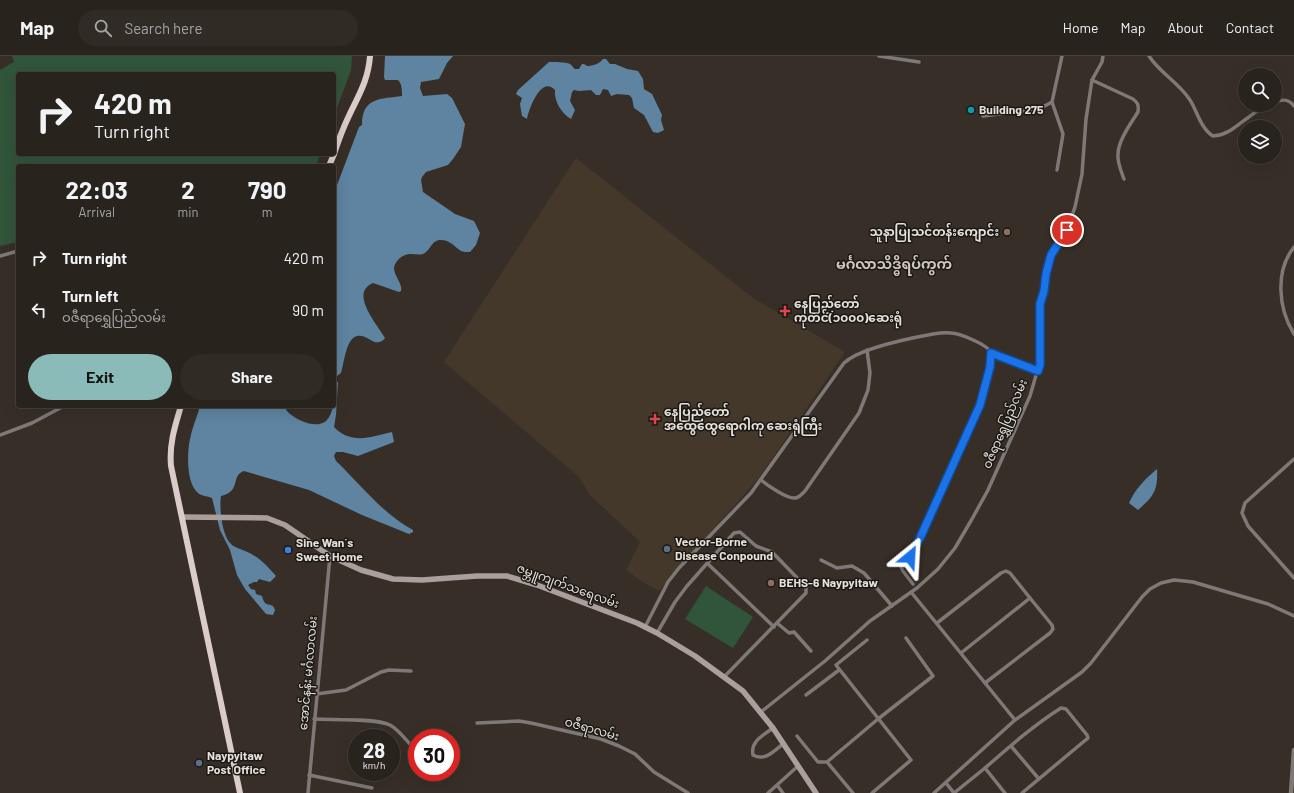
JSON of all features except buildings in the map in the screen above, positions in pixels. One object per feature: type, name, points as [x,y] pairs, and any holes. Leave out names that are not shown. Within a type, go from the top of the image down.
[{"type":"highway","points":[[336,148],[344,126],[363,87],[370,56]]},
{"type":"highway","points":[[180,408],[175,425],[170,452],[171,466],[240,793]]},
{"type":"main road","name":"ဇမ္ဘူကျက်သရေလမ်း","points":[[182,517],[267,518],[285,525],[330,556],[361,570],[393,579],[422,580],[477,576],[506,576],[537,585],[645,627],[695,656],[743,691],[784,743],[816,793]]},
{"type":"street","points":[[879,56],[919,62]]},
{"type":"street","points":[[1057,170],[1063,134],[1052,102],[1062,56]]},
{"type":"street","name":"ဝဇီရာရွှေပြည်လမ်း","points":[[761,712],[824,661],[870,621],[911,592],[938,569],[954,548],[988,490],[1030,396],[1040,365],[1040,304],[1044,291],[1046,274],[1051,255],[1067,230],[1075,206],[1082,174],[1086,119],[1092,80],[1102,62],[1103,56]]},
{"type":"street","points":[[1149,56],[1160,69],[1181,88],[1189,99],[1206,131],[1213,136],[1220,136],[1228,133],[1257,112]]},
{"type":"street","points":[[1092,80],[1133,99],[1138,103],[1138,112],[1122,140],[1118,153],[1118,159],[1124,179]]},
{"type":"street","points":[[1282,100],[1291,102],[1294,106]]},
{"type":"street","points":[[983,116],[1039,109],[1052,102]]},
{"type":"street","points":[[1294,247],[1290,252],[1284,269],[1281,286],[1281,301],[1289,325],[1294,334]]},
{"type":"street","points":[[0,256],[16,252]]},
{"type":"street","points":[[645,627],[668,582],[679,568],[751,494],[849,358],[867,350],[921,336],[942,332],[953,332],[988,348],[991,353],[990,367],[980,405],[920,538],[910,557],[900,565],[913,584]]},
{"type":"street","points":[[761,480],[770,487],[791,498],[800,496],[805,491],[859,413],[868,390],[870,373],[867,350]]},
{"type":"street","points":[[991,353],[1038,371]]},
{"type":"street","points":[[0,435],[32,424],[60,408]]},
{"type":"street","points":[[1294,459],[1245,503],[1242,513],[1248,526],[1294,578]]},
{"type":"street","points":[[657,633],[675,602],[734,533],[740,532],[756,546],[772,552],[806,587],[806,594],[724,677]]},
{"type":"street","name":"အောင်နန်း မင်္ဂလာလမ်း","points":[[308,793],[330,556]]},
{"type":"street","points":[[821,560],[837,568],[852,566],[864,573],[892,606]]},
{"type":"street","points":[[707,563],[774,626]]},
{"type":"street","points":[[1290,574],[1294,570]]},
{"type":"street","points":[[937,623],[1001,573],[1006,571],[1010,573],[1052,625],[1053,629],[1050,633],[985,683]]},
{"type":"street","points":[[934,793],[1015,720],[1082,672],[1142,597],[1150,589],[1161,582],[1174,580],[1193,582],[1268,604],[1294,616]]},
{"type":"street","points":[[911,592],[1015,720]]},
{"type":"street","points":[[960,653],[1030,598]]},
{"type":"street","points":[[777,623],[789,633],[794,632],[812,651]]},
{"type":"street","points":[[798,736],[818,762],[827,762],[878,719],[934,676],[906,638]]},
{"type":"street","points":[[867,640],[836,665],[911,760],[872,793]]},
{"type":"street","points":[[316,694],[346,690],[381,672],[389,670],[411,671]]},
{"type":"street","points":[[806,695],[839,670]]},
{"type":"street","points":[[946,783],[954,793],[1053,713],[1061,708],[1066,709],[1088,738],[1022,793]]},
{"type":"street","points":[[314,719],[372,721],[389,725],[408,741]]},
{"type":"street","name":"ဝဇီရာလမ်း","points":[[477,724],[518,721],[601,739],[635,754],[654,772],[688,793]]},
{"type":"street","points":[[773,728],[753,744],[753,755],[758,758],[766,757],[784,743]]},
{"type":"street","points":[[1011,746],[1039,779]]},
{"type":"street","points":[[1291,793],[1294,750]]},
{"type":"street","points":[[827,762],[853,793]]},
{"type":"street","points":[[768,793],[798,766]]},
{"type":"street","points":[[985,768],[1005,793]]},
{"type":"street","points":[[309,774],[372,788]]},
{"type":"street","points":[[776,785],[782,793]]},
{"type":"shaded area","name":"နေပြည်တော် အထွေထွေရောဂါကု ဆေးရုံကြီး","points":[[576,158],[753,298],[845,352],[758,479],[659,591],[641,581],[626,570],[640,542],[590,495],[579,477],[444,362]]},
{"type":"green space","points":[[12,56],[352,56],[351,70],[336,111],[336,72],[16,72],[16,156],[319,156],[317,164],[16,164],[16,242],[0,246],[0,70],[14,62]]},
{"type":"green space","points":[[706,586],[753,617],[733,648],[685,619]]},
{"type":"water","points":[[385,56],[453,56],[447,63],[439,79],[421,82],[420,88],[423,96],[447,94],[452,98],[465,124],[461,147],[448,165],[426,172],[421,180],[423,192],[455,214],[474,221],[480,233],[476,245],[470,252],[462,251],[449,242],[439,240],[423,254],[410,254],[402,256],[394,267],[395,274],[401,286],[401,291],[399,292],[373,283],[366,288],[364,301],[367,309],[385,338],[382,341],[375,342],[361,336],[353,338],[348,346],[341,373],[337,376],[336,188],[359,127],[362,125],[365,109],[374,101],[402,96],[401,85],[398,80],[385,80]]},
{"type":"water","points":[[603,59],[606,59],[610,64],[615,64],[627,69],[638,71],[643,79],[644,89],[652,94],[662,115],[661,120],[664,130],[658,133],[653,132],[644,115],[634,108],[632,98],[629,95],[617,94],[611,96],[608,90],[603,89],[600,95],[596,95],[591,90],[574,90],[570,101],[575,110],[571,119],[559,106],[555,90],[550,87],[545,87],[536,95],[527,119],[522,116],[520,104],[522,98],[516,94],[518,90],[549,62],[568,63],[575,69],[579,69],[582,64],[587,66],[594,65]]},
{"type":"water","points":[[336,382],[338,382],[336,415],[334,427],[341,433],[354,438],[369,437],[392,432],[394,442],[358,456],[343,452],[336,452],[334,456],[336,461],[372,498],[392,516],[413,530],[413,532],[409,534],[362,515],[309,490],[244,471],[240,473],[237,476],[234,487],[231,491],[221,496],[220,507],[223,528],[225,535],[231,544],[256,557],[276,576],[270,582],[259,579],[257,582],[248,585],[251,589],[255,590],[256,594],[262,596],[265,603],[274,607],[275,610],[273,615],[266,614],[245,589],[237,575],[230,550],[220,530],[212,498],[199,494],[191,482],[188,467],[189,445],[199,408],[285,408],[294,417],[313,424],[326,421],[332,408],[336,408]]},
{"type":"water","points":[[1157,469],[1156,488],[1148,501],[1138,510],[1129,503],[1141,484]]},
{"type":"place","name":"Building 275","points":[[971,110]]},
{"type":"place","name":"သူနာပြုသင်တန်းကျောင်း","points":[[1007,232]]},
{"type":"place","name":"နေပြည်တော် ကုတင်(၁၀၀၀)ဆေးရုံ","points":[[785,311]]},
{"type":"place","name":"နေပြည်တော် အထွေထွေရောဂါကု ဆေးရုံကြီး","points":[[655,419]]},
{"type":"place","name":"Vector-Borne Disease Conpound","points":[[667,549]]},
{"type":"place","name":"Sine Wan´s Sweet Home","points":[[288,550]]},
{"type":"place","name":"BEHS-6 Naypyitaw","points":[[771,583]]},
{"type":"place","name":"Naypyitaw Post Office","points":[[199,763]]},
{"type":"district","name":"မင်္ဂလာသိဒ္ဓိရပ်ကွက်","points":[[894,264]]},
{"type":"route","points":[[910,557],[980,405],[990,367],[991,353],[1038,371],[1040,365],[1040,304],[1044,291],[1046,274],[1051,255],[1067,230]]}]
